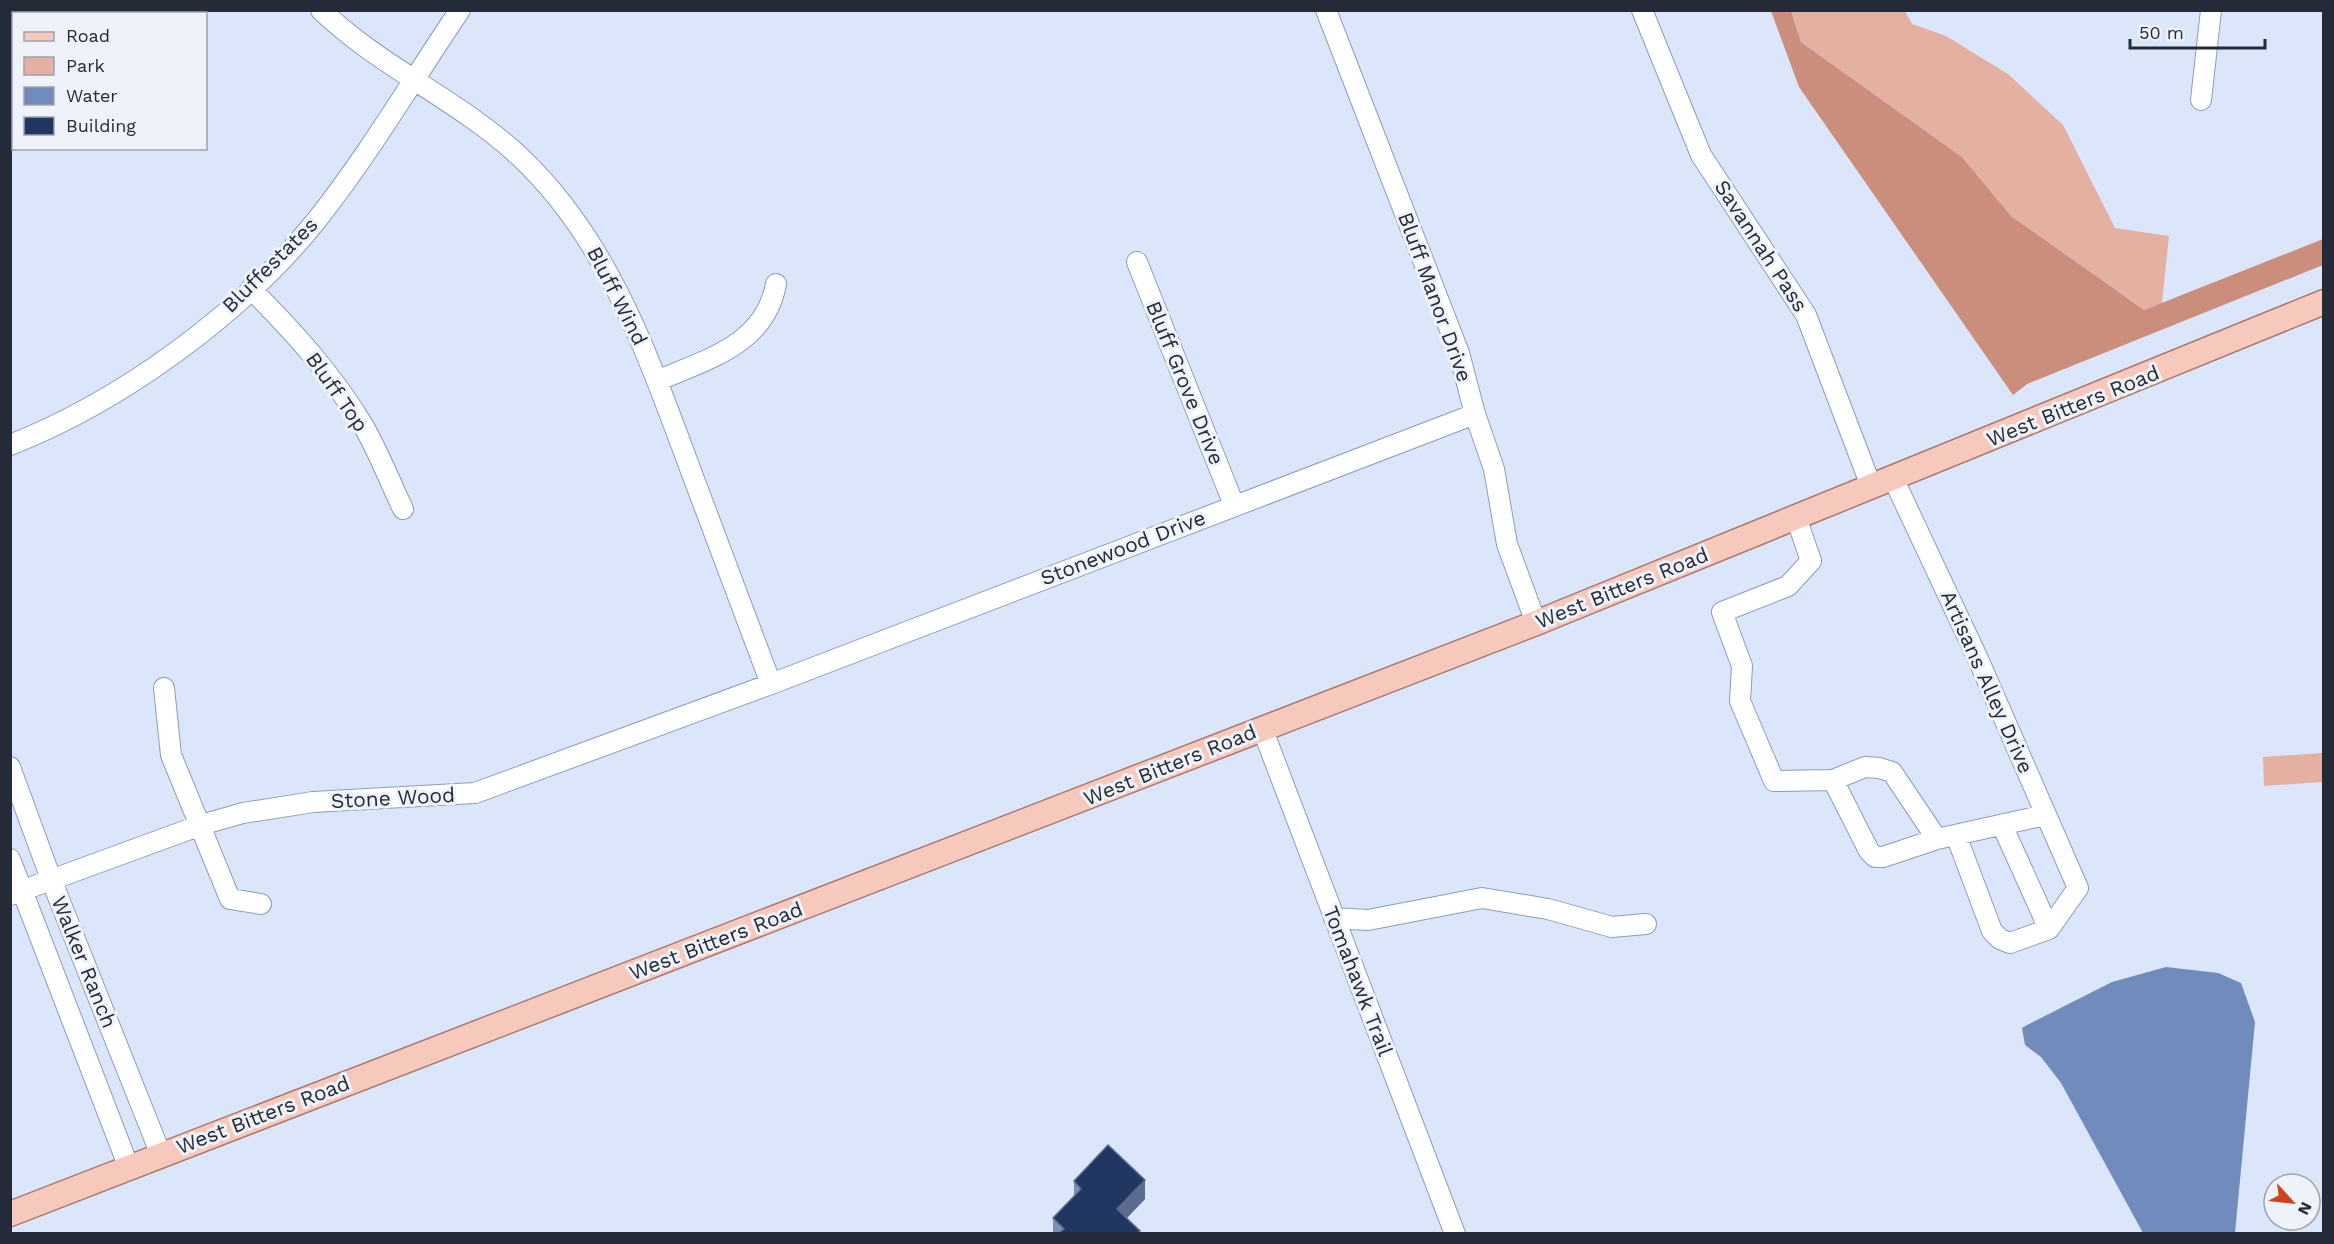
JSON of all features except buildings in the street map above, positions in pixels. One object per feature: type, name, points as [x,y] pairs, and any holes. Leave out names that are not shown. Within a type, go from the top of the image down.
[{"type":"main road","name":"West Bitters Road","points":[[10,1214],[1536,622],[2324,302]]},
{"type":"street","name":"Bluff Wind","points":[[321,10],[357,40],[482,125],[519,156],[552,190],[582,228],[607,269],[657,381],[771,684]]},
{"type":"street","name":"Bluffestates","points":[[10,445],[118,392],[189,342],[250,290],[315,223],[367,153],[460,10]]},
{"type":"street","name":"Bluff Manor Drive","points":[[1326,10],[1459,353],[1475,414],[1494,469],[1507,544],[1536,622]]},
{"type":"street","name":"Savannah Pass","points":[[1642,10],[1701,155],[1806,315],[1882,482]]},
{"type":"street","points":[[2201,100],[2211,10]]},
{"type":"street","name":"Bluff Grove Drive","points":[[1137,262],[1234,505]]},
{"type":"street","points":[[657,381],[713,356],[749,334],[762,322],[772,305],[776,284]]},
{"type":"street","name":"Bluff Top","points":[[250,290],[294,332],[332,378],[364,428],[404,509]]},
{"type":"street","name":"Stonewood Drive","points":[[771,684],[1475,414]]},
{"type":"street","name":"Artisans Alley Drive","points":[[1882,482],[1978,659],[2078,888],[2049,929]]},
{"type":"street","points":[[1796,517],[1811,561],[1788,586],[1722,612],[1742,666],[1740,701],[1774,781],[1833,780],[1865,767],[1892,772],[1947,837],[1992,931],[2000,939],[2010,943],[2049,929],[2002,825]]},
{"type":"street","name":"Stone Wood","points":[[17,892],[201,825],[243,813],[313,802],[475,793],[771,684]]},
{"type":"street","points":[[164,688],[171,755],[230,899],[261,904]]},
{"type":"street","name":"Tomahawk Trail","points":[[1262,728],[1455,1233]]},
{"type":"street","name":"Walker Ranch","points":[[10,767],[51,879],[161,1155]]},
{"type":"street","points":[[1833,780],[1875,857],[1883,857],[1947,837],[2045,815]]},
{"type":"street","name":"Walker Ranch","points":[[10,859],[17,892],[129,1168]]},
{"type":"street","points":[[1334,918],[1368,920],[1482,898],[1548,909],[1612,927],[1646,924]]},
{"type":"green space","points":[[1791,11],[1905,11],[1912,24],[1946,36],[2008,74],[2063,125],[2115,228],[2169,236],[2162,303],[2144,310],[2011,216],[1962,157],[1801,42]]},
{"type":"green space","points":[[2323,753],[2323,782],[2264,786],[2263,757]]},
{"type":"shaded area","points":[[1771,11],[1791,11],[1801,42],[1962,157],[2011,216],[2144,310],[2323,239],[2323,265],[2027,384],[2013,395],[1799,87]]},
{"type":"water","points":[[2166,967],[2218,973],[2241,983],[2255,1022],[2235,1233],[2143,1233],[2061,1083],[2041,1057],[2025,1045],[2022,1028],[2029,1024],[2112,982]]}]
